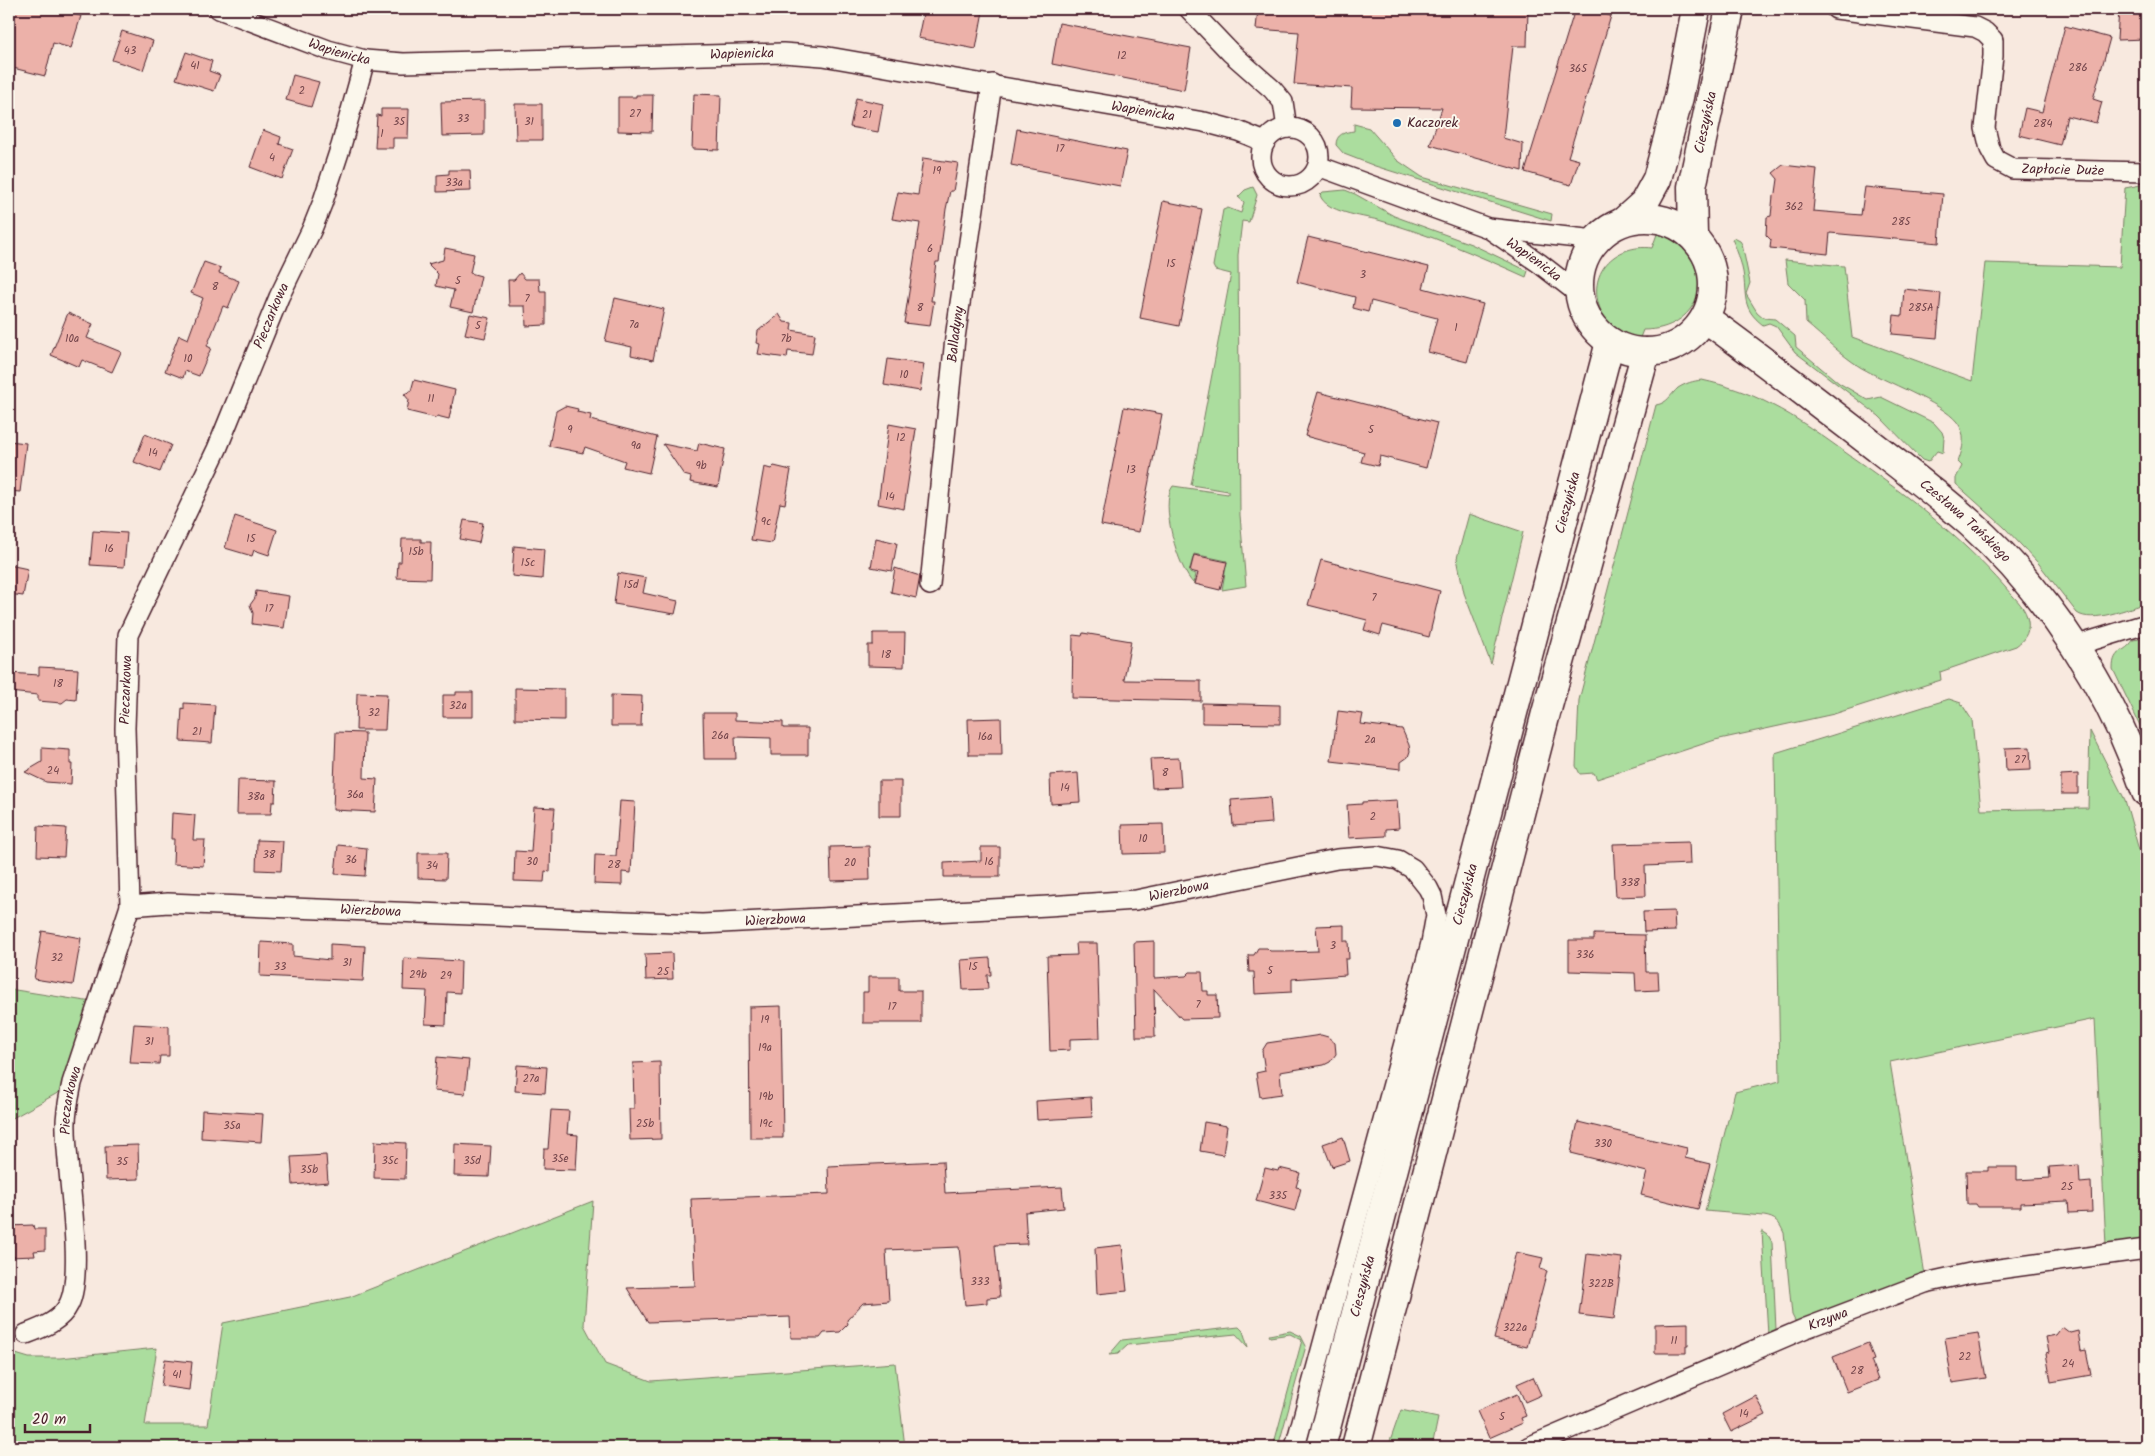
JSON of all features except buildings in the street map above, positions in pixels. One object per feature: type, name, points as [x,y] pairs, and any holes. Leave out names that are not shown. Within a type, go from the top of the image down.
[{"type":"main road","points":[[1624,221],[1644,203],[1658,179],[1679,97],[1696,9]]},
{"type":"main road","name":"Cieszyńska","points":[[1693,236],[1692,187],[1730,9]]},
{"type":"main road","points":[[1642,217],[1661,219],[1678,225],[1693,236],[1704,250],[1712,267],[1714,284],[1712,302],[1704,318],[1690,336],[1669,348],[1646,352],[1627,350],[1610,342],[1595,329],[1585,313],[1579,294],[1580,271],[1583,260],[1595,240],[1613,226],[1624,221],[1642,217]]},
{"type":"main road","name":"Czesława Tańskiego","points":[[1704,318],[1812,398],[1971,524],[2002,556],[2040,600],[2074,646],[2120,726],[2146,792]]},
{"type":"main road","name":"Cieszyńska","points":[[1321,1447],[1610,342]]},
{"type":"main road","points":[[1356,1447],[1546,713],[1646,352]]},
{"type":"street","name":"Wapienicka","points":[[219,9],[328,50],[365,60],[413,62],[782,53],[823,56],[1204,122],[1238,131],[1266,142]]},
{"type":"street","points":[[1189,9],[1230,52],[1272,89],[1283,102],[1287,128]]},
{"type":"street","name":"Zapłocie Duże","points":[[1836,9],[1975,27],[1986,32],[1993,40],[1993,56],[1985,128],[1990,149],[1996,160],[2013,169],[2146,172]]},
{"type":"street","name":"Pieczarkowa","points":[[26,1334],[52,1322],[68,1306],[73,1294],[75,1281],[74,1238],[66,1146],[67,1108],[72,1083],[130,906],[125,728],[128,635],[217,450],[279,297],[312,229],[341,146],[365,60]]},
{"type":"street","name":"Balladyny","points":[[930,585],[955,338],[992,84]]},
{"type":"street","points":[[1287,128],[1305,132],[1313,139],[1319,157],[1318,166],[1306,182],[1297,185],[1281,184],[1268,176],[1262,165],[1262,149],[1266,142],[1278,131],[1287,128]]},
{"type":"street","name":"Wapienicka","points":[[1318,166],[1488,228],[1595,240]]},
{"type":"street","name":"Wapienicka","points":[[1488,228],[1539,263],[1579,294]]},
{"type":"street","points":[[2074,646],[2146,624]]},
{"type":"street","name":"Wierzbowa","points":[[130,906],[168,903],[702,924],[1136,900],[1345,858],[1377,856],[1398,860],[1413,869],[1432,896],[1436,916],[1431,943],[1295,1447]]},
{"type":"street","name":"Krzywa","points":[[1528,1447],[1806,1328],[1925,1283],[1989,1270],[2146,1249]]},
{"type":"green space","points":[[1354,124],[1369,128],[1397,160],[1422,177],[1552,214],[1551,221],[1375,166],[1344,154],[1336,145],[1336,141],[1342,134],[1354,131]]},
{"type":"green space","points":[[2146,184],[2146,603],[2111,614],[2092,617],[2084,616],[2077,613],[2039,564],[2004,527],[1956,484],[1956,478],[1962,466],[1958,462],[1963,442],[1962,432],[1957,422],[1939,407],[1860,367],[1839,352],[1806,323],[1805,300],[1788,283],[1785,260],[1844,266],[1852,337],[1972,381],[1985,263],[2120,267],[2125,188]]},
{"type":"green space","points":[[1253,187],[1257,195],[1249,222],[1242,221],[1238,255],[1240,515],[1246,586],[1222,590],[1227,561],[1194,554],[1189,572],[1196,574],[1194,584],[1188,576],[1172,536],[1168,506],[1169,494],[1173,486],[1228,494],[1228,491],[1191,485],[1231,274],[1215,270],[1213,266],[1223,210],[1228,208],[1241,213],[1244,202],[1238,197],[1245,190]]},
{"type":"green space","points":[[1345,190],[1394,216],[1471,244],[1528,271],[1526,277],[1434,238],[1336,209],[1323,201],[1320,195],[1323,192]]},
{"type":"green space","points":[[1657,234],[1673,241],[1689,255],[1696,270],[1699,284],[1696,298],[1689,311],[1677,321],[1662,328],[1643,330],[1638,343],[1616,330],[1604,316],[1597,297],[1597,285],[1600,273],[1615,256],[1639,248],[1652,248]]},
{"type":"green space","points":[[1734,238],[1742,244],[1750,283],[1746,294],[1757,312],[1764,318],[1775,319],[1795,336],[1796,347],[1839,383],[1868,400],[1881,397],[1934,423],[1942,432],[1944,438],[1943,453],[1937,451],[1928,462],[1922,460],[1879,416],[1795,352],[1776,326],[1769,323],[1763,325],[1756,319],[1746,301],[1743,272],[1732,239]]},
{"type":"green space","points":[[1702,380],[1745,393],[1791,415],[1911,500],[1969,550],[2021,605],[2028,621],[2027,633],[2016,646],[1940,672],[1941,680],[1834,714],[1715,740],[1597,779],[1594,773],[1580,774],[1576,766],[1579,700],[1656,405],[1666,401],[1681,386]]},
{"type":"green space","points":[[1469,514],[1523,532],[1491,664],[1464,593],[1457,558]]},
{"type":"green space","points":[[2146,638],[2146,738],[2113,669],[2117,654],[2133,640]]},
{"type":"green space","points":[[1949,699],[1961,703],[1972,720],[1981,810],[2088,808],[2090,731],[2125,800],[2146,875],[2146,1240],[2106,1246],[2095,1019],[1890,1062],[1925,1275],[1802,1322],[1795,1321],[1792,1315],[1784,1233],[1779,1223],[1774,1219],[1764,1216],[1705,1211],[1735,1092],[1780,1081],[1775,753]]},
{"type":"green space","points":[[9,989],[92,1002],[63,1090],[9,1120]]},
{"type":"green space","points":[[593,1201],[584,1325],[605,1364],[651,1381],[895,1363],[905,1447],[9,1447],[9,1352],[29,1358],[60,1358],[157,1348],[145,1425],[208,1425],[223,1323],[350,1297]]},
{"type":"green space","points":[[1762,1231],[1768,1235],[1772,1242],[1776,1330],[1768,1335]]},
{"type":"green space","points":[[1239,1327],[1243,1331],[1248,1347],[1236,1334],[1128,1345],[1118,1354],[1109,1355],[1122,1340]]},
{"type":"green space","points":[[1290,1331],[1301,1336],[1306,1346],[1278,1447],[1273,1447],[1302,1340],[1290,1334],[1270,1337],[1269,1335]]},
{"type":"green space","points":[[1401,1410],[1438,1418],[1432,1447],[1388,1447]]},
{"type":"place","name":"Kaczorek","points":[[1397,123]]}]
